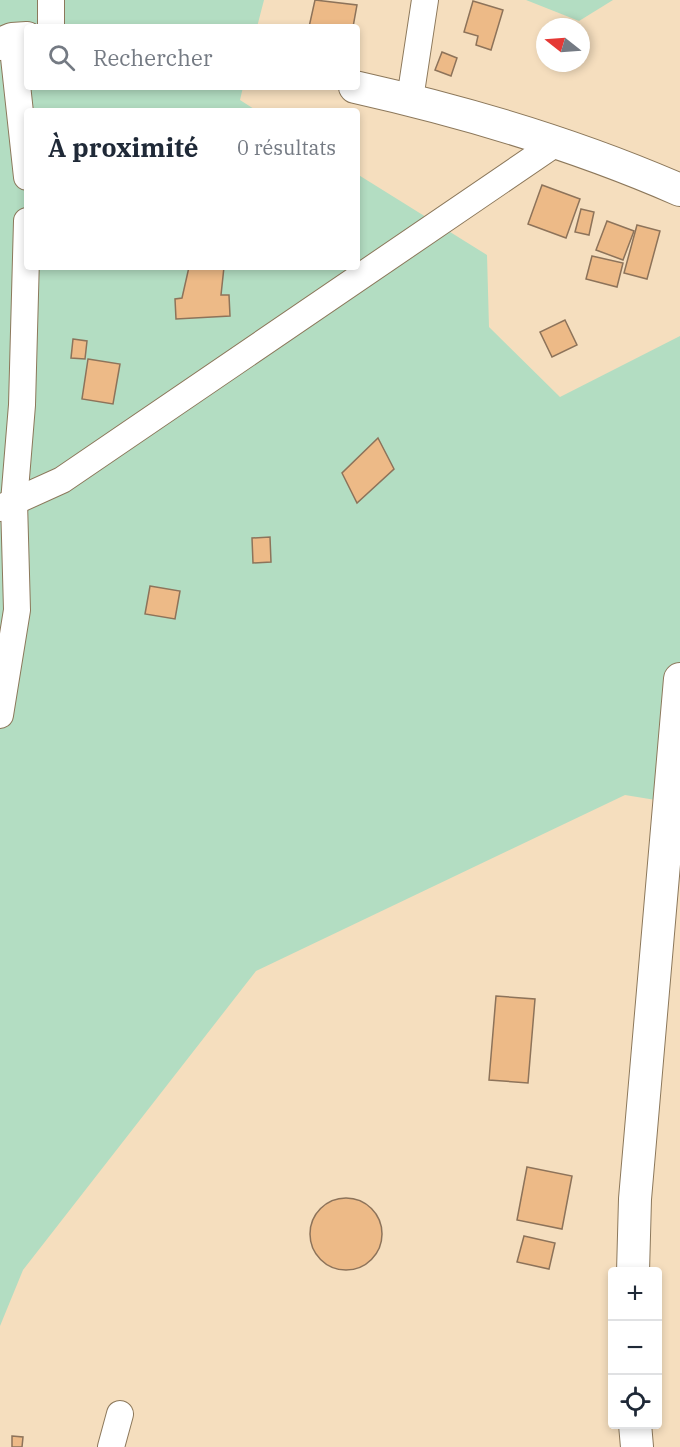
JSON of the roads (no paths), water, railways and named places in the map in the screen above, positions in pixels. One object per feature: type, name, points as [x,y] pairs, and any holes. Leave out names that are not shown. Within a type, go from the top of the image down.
[{"type":"street","points":[[51,0],[51,24]]},
{"type":"street","points":[[410,99],[425,0]]},
{"type":"street","points":[[13,40],[24,148]]},
{"type":"street","points":[[360,88],[410,99],[559,141],[680,190]]},
{"type":"street","points":[[7,505],[62,480],[559,141]]},
{"type":"street","points":[[0,715],[17,610],[7,505],[22,405],[26,270]]},
{"type":"street","points":[[633,1267],[635,1199],[680,679]]},
{"type":"street","points":[[111,1447],[120,1414]]},
{"type":"street","points":[[635,1429],[637,1447]]}]
